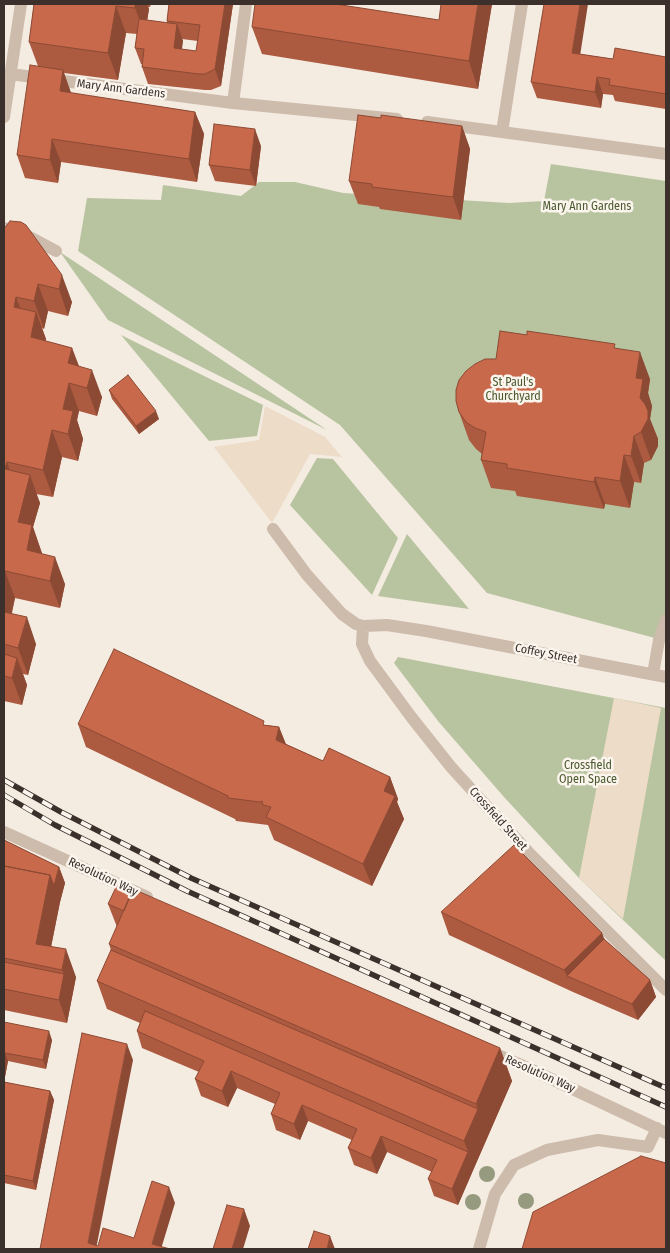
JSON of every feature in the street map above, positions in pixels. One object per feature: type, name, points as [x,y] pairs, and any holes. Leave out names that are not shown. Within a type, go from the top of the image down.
[{"type":"street","points":[[4,117],[10,74],[8,55],[21,4]]},
{"type":"street","points":[[233,103],[246,4]]},
{"type":"street","points":[[502,132],[522,4]]},
{"type":"street","name":"Mary Ann Gardens","points":[[10,74],[233,103],[411,120],[666,154]]},
{"type":"street","points":[[4,228],[24,234],[56,251]]},
{"type":"street","points":[[273,529],[307,575],[342,614],[356,624],[363,626]]},
{"type":"street","points":[[653,674],[659,640],[666,620]]},
{"type":"street","name":"Coffey Street","points":[[363,626],[386,625],[426,631],[666,677]]},
{"type":"street","name":"Crossfield Street","points":[[363,626],[362,644],[370,661],[451,767],[531,855],[666,990]]},
{"type":"street","name":"Resolution Way","points":[[4,832],[158,903]]},
{"type":"street","name":"Resolution Way","points":[[473,1045],[528,1068],[661,1131]]},
{"type":"street","points":[[479,1249],[495,1194],[514,1165],[547,1150],[598,1140],[648,1147],[661,1131]]},
{"type":"green space","name":"St Paul's Churchyard","points":[[551,164],[666,181],[666,641],[487,593],[340,425],[78,251],[87,198],[161,200],[163,185],[241,196],[259,182],[295,182],[343,193],[509,203],[544,201]]},
{"type":"green space","points":[[60,252],[327,430],[108,320]]},
{"type":"green space","points":[[121,335],[263,405],[257,436],[209,441]]},
{"type":"green space","points":[[317,458],[333,459],[398,538],[372,595],[290,505]]},
{"type":"green space","points":[[407,534],[469,609],[378,596]]},
{"type":"green space","name":"Crossfield Open Space","points":[[398,657],[666,708],[666,961],[579,878],[504,797],[438,721],[394,663]]},
{"type":"shaded area","points":[[265,406],[325,437],[342,457],[310,454],[272,523],[214,447],[259,440]]},
{"type":"shaded area","points":[[614,698],[661,708],[623,919],[579,878]]},
{"type":"building","points":[[34,4],[135,4],[135,8],[116,6],[108,53],[29,42]]},
{"type":"building","points":[[169,4],[225,4],[215,69],[205,74],[199,74],[142,67],[144,49],[135,48],[139,19],[177,24],[174,48],[196,51],[200,25],[167,21]]},
{"type":"building","points":[[255,4],[335,4],[439,20],[441,4],[478,4],[469,61],[252,27]]},
{"type":"building","points":[[544,4],[580,4],[572,53],[613,59],[615,48],[666,57],[666,94],[609,85],[610,79],[597,77],[595,92],[531,82]]},
{"type":"building","points":[[30,65],[63,70],[60,91],[195,112],[189,159],[52,139],[50,160],[17,155]]},
{"type":"building","points":[[358,115],[381,118],[381,115],[462,126],[453,197],[372,187],[372,184],[349,181]]},
{"type":"building","points":[[214,124],[255,129],[250,170],[209,165]]},
{"type":"building","points":[[10,221],[21,222],[26,225],[62,275],[59,289],[38,284],[34,301],[16,297],[14,307],[36,312],[31,337],[72,348],[68,363],[92,370],[87,388],[69,383],[63,409],[73,411],[68,434],[52,430],[43,470],[7,462],[5,469],[30,475],[18,522],[32,525],[27,550],[55,557],[50,581],[5,571],[4,577],[4,229]]},
{"type":"building","points":[[500,331],[527,335],[527,331],[615,344],[614,348],[640,352],[636,378],[643,379],[640,398],[648,411],[648,419],[641,432],[634,436],[631,456],[624,455],[620,481],[595,477],[594,482],[507,468],[507,464],[481,460],[486,432],[466,422],[459,412],[456,390],[459,380],[475,364],[485,359],[496,359]]},
{"type":"building","points":[[128,375],[156,411],[136,426],[109,390]]},
{"type":"building","points":[[4,612],[27,617],[18,648],[4,644]]},
{"type":"building","points":[[114,649],[264,721],[263,725],[279,727],[276,740],[323,761],[329,748],[390,777],[384,791],[395,796],[363,864],[266,817],[271,807],[263,805],[262,801],[228,798],[228,796],[78,724]]},
{"type":"building","points":[[4,654],[17,658],[12,678],[4,676]]},
{"type":"building","points":[[4,840],[59,867],[54,886],[50,875],[4,866]]},
{"type":"building","points":[[514,845],[602,933],[564,970],[441,912]]},
{"type":"building","points":[[4,866],[50,875],[36,944],[66,949],[62,970],[4,958]]},
{"type":"building","points":[[117,885],[132,892],[124,911],[108,904]]},
{"type":"building","points":[[133,889],[500,1048],[476,1104],[109,944]]},
{"type":"building","points":[[604,939],[650,980],[632,1004],[567,976]]},
{"type":"building","points":[[111,950],[478,1109],[464,1141],[97,981]]},
{"type":"building","points":[[4,962],[64,974],[59,1000],[4,989]]},
{"type":"building","points":[[145,1011],[468,1152],[452,1189],[428,1179],[437,1160],[381,1136],[371,1158],[348,1148],[357,1129],[302,1105],[294,1124],[271,1114],[280,1093],[231,1071],[222,1091],[195,1079],[204,1061],[137,1031]]},
{"type":"building","points":[[4,1022],[49,1031],[43,1060],[5,1053],[4,1058]]},
{"type":"building","points":[[82,1033],[127,1044],[88,1243],[98,1246],[103,1228],[134,1238],[152,1181],[169,1187],[152,1244],[170,1249],[40,1249]]},
{"type":"building","points":[[4,1082],[50,1091],[33,1181],[4,1175]]},
{"type":"building","points":[[641,1156],[666,1163],[666,1249],[522,1249],[533,1212]]},
{"type":"building","points":[[227,1205],[244,1209],[232,1249],[213,1249]]},
{"type":"building","points":[[314,1231],[330,1236],[327,1249],[308,1249]]},
{"type":"railway","points":[[4,780],[61,812],[191,878],[666,1088]]},
{"type":"railway","points":[[4,795],[55,825],[187,891],[666,1107]]}]
